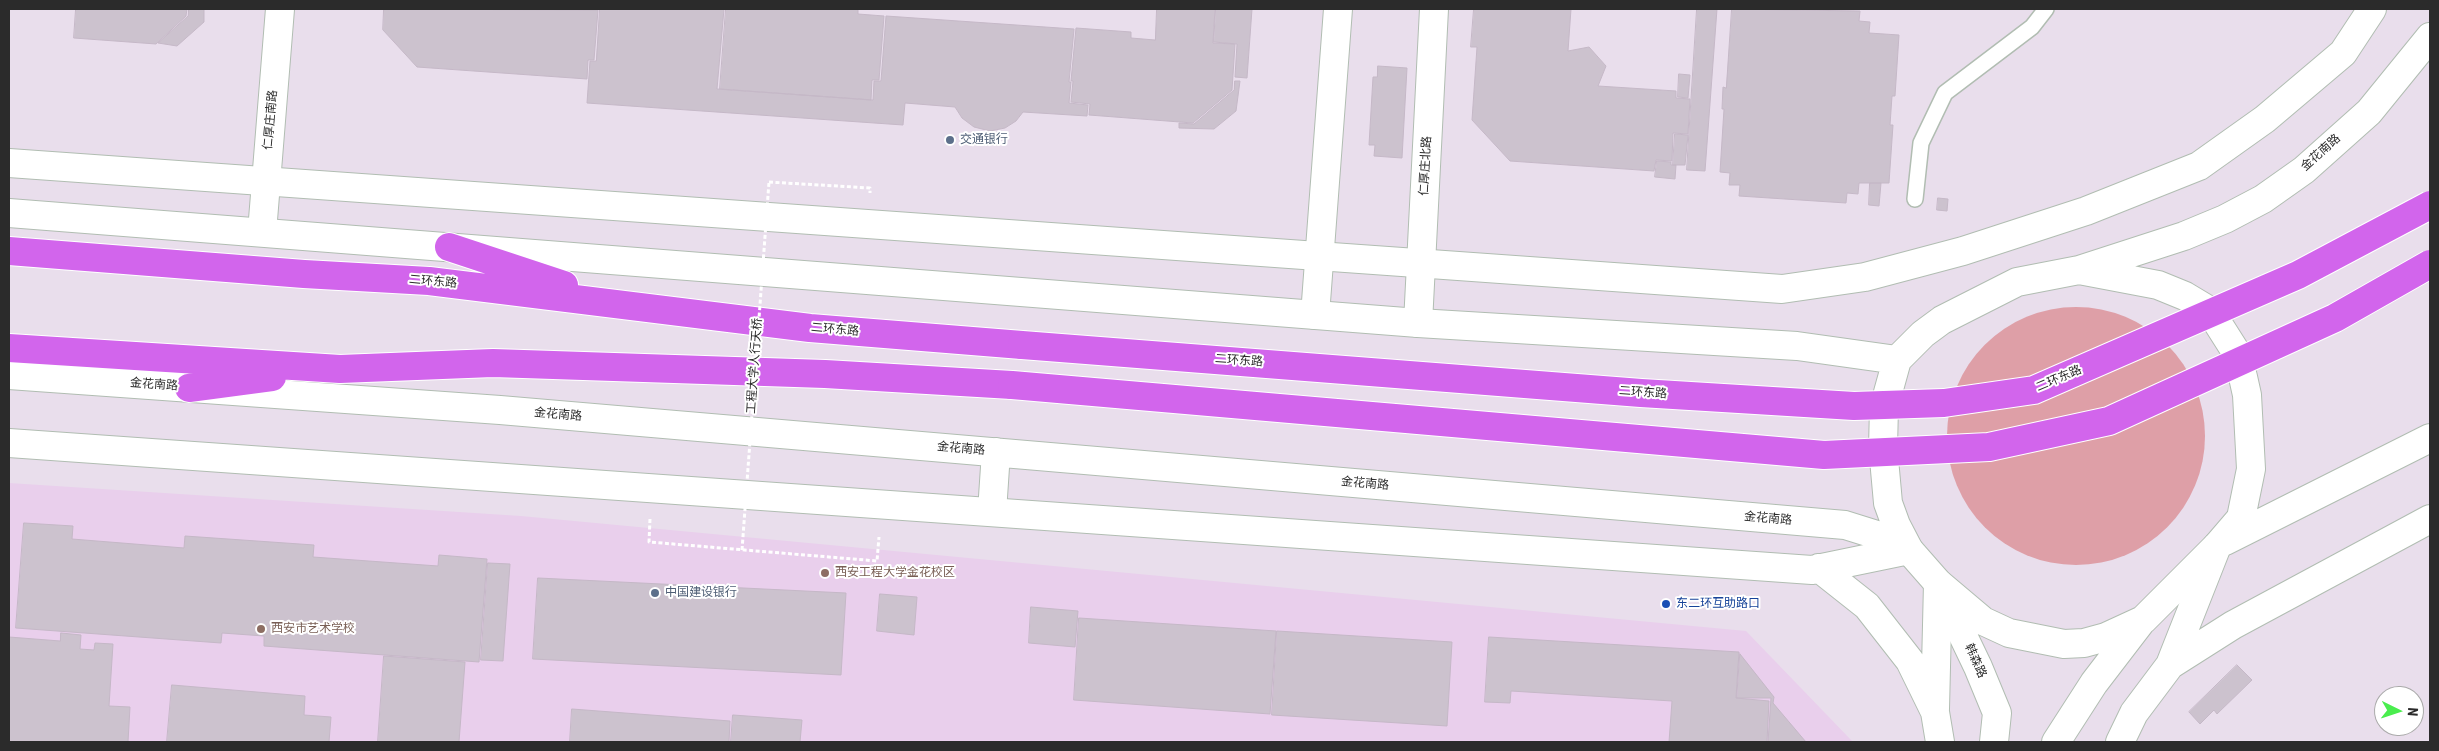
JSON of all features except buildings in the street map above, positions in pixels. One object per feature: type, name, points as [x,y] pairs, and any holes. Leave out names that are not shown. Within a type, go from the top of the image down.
[{"type":"highway","name":"二环东路","points":[[9,251],[304,274],[429,281],[810,328],[1651,393],[1854,406],[1944,403],[2034,390],[2298,275],[2430,205]]},
{"type":"highway","points":[[449,247],[620,304]]},
{"type":"highway","points":[[189,388],[340,369],[493,363],[825,374],[1012,385],[1824,455],[1988,447],[2109,421],[2335,318],[2430,264]]},
{"type":"highway","points":[[9,348],[340,369]]},
{"type":"street","name":"仁厚庄南路","points":[[262,232],[280,9]]},
{"type":"street","points":[[1316,315],[1338,9]]},
{"type":"street","name":"仁厚庄北路","points":[[1418,323],[1434,9]]},
{"type":"street","points":[[9,163],[1782,289],[1865,277],[1963,251],[2086,210],[2198,166],[2265,119],[2343,53],[2372,9]]},
{"type":"street","name":"金花南路","points":[[2079,270],[2184,236],[2225,219],[2263,199],[2304,170],[2369,112],[2430,37]]},
{"type":"street","points":[[9,213],[1418,323],[1797,346],[1898,360]]},
{"type":"street","points":[[2056,742],[2094,683],[2143,620],[2217,546],[2241,518],[2251,469],[2247,395],[2236,352],[2210,311],[2185,296],[2158,285],[2079,270],[2017,282],[1942,320],[1923,334],[1898,360],[1884,407],[1883,448],[1888,503],[1896,526],[1909,550],[1938,583],[1984,621],[2009,633],[2041,641],[2064,644],[2084,643],[2143,620]]},
{"type":"street","name":"金花南路","points":[[9,374],[500,410],[1845,525],[1878,536],[1909,550]]},
{"type":"street","points":[[2120,742],[2134,713],[2170,666],[2217,546],[2430,438]]},
{"type":"street","points":[[9,443],[1802,569],[1819,568],[1909,550]]},
{"type":"street","points":[[992,512],[996,452]]},
{"type":"street","points":[[2170,666],[2233,625],[2430,519]]},
{"type":"street","points":[[1819,568],[1867,606],[1910,662],[1935,712]]},
{"type":"street","points":[[1938,583],[1935,712],[1940,742]]},
{"type":"street","name":"韩森路","points":[[1938,583],[1978,667],[1997,713],[1994,742]]},
{"type":"lane","points":[[1915,199],[1921,143],[1945,92],[2032,27],[2046,9]]},
{"type":"path","points":[[760,181],[870,188]]},
{"type":"path","name":"工程大学人行天桥","points":[[742,550],[769,182]]},
{"type":"path","points":[[649,542],[877,561]]},
{"type":"shaded area","points":[[2063,307],[2089,307],[2126,316],[2148,328],[2168,344],[2184,364],[2196,386],[2203,411],[2205,436],[2203,461],[2196,486],[2184,508],[2168,528],[2148,544],[2126,556],[2089,565],[2063,565],[2026,556],[2004,544],[1984,528],[1968,508],[1956,486],[1947,449],[1947,423],[1956,386],[1968,364],[1984,344],[2004,328],[2026,316]]},
{"type":"shaded area","name":"西安工程大学金花校区","points":[[9,483],[521,516],[1746,631],[1853,742],[9,742]]},
{"type":"place","name":"交通银行","points":[[950,140]]},
{"type":"place","name":"西安工程大学金花校区","points":[[825,573]]},
{"type":"place","name":"中国建设银行","points":[[655,593]]},
{"type":"place","name":"东二环互助路口","points":[[1666,604]]},
{"type":"place","name":"西安市艺术学校","points":[[261,629]]}]
